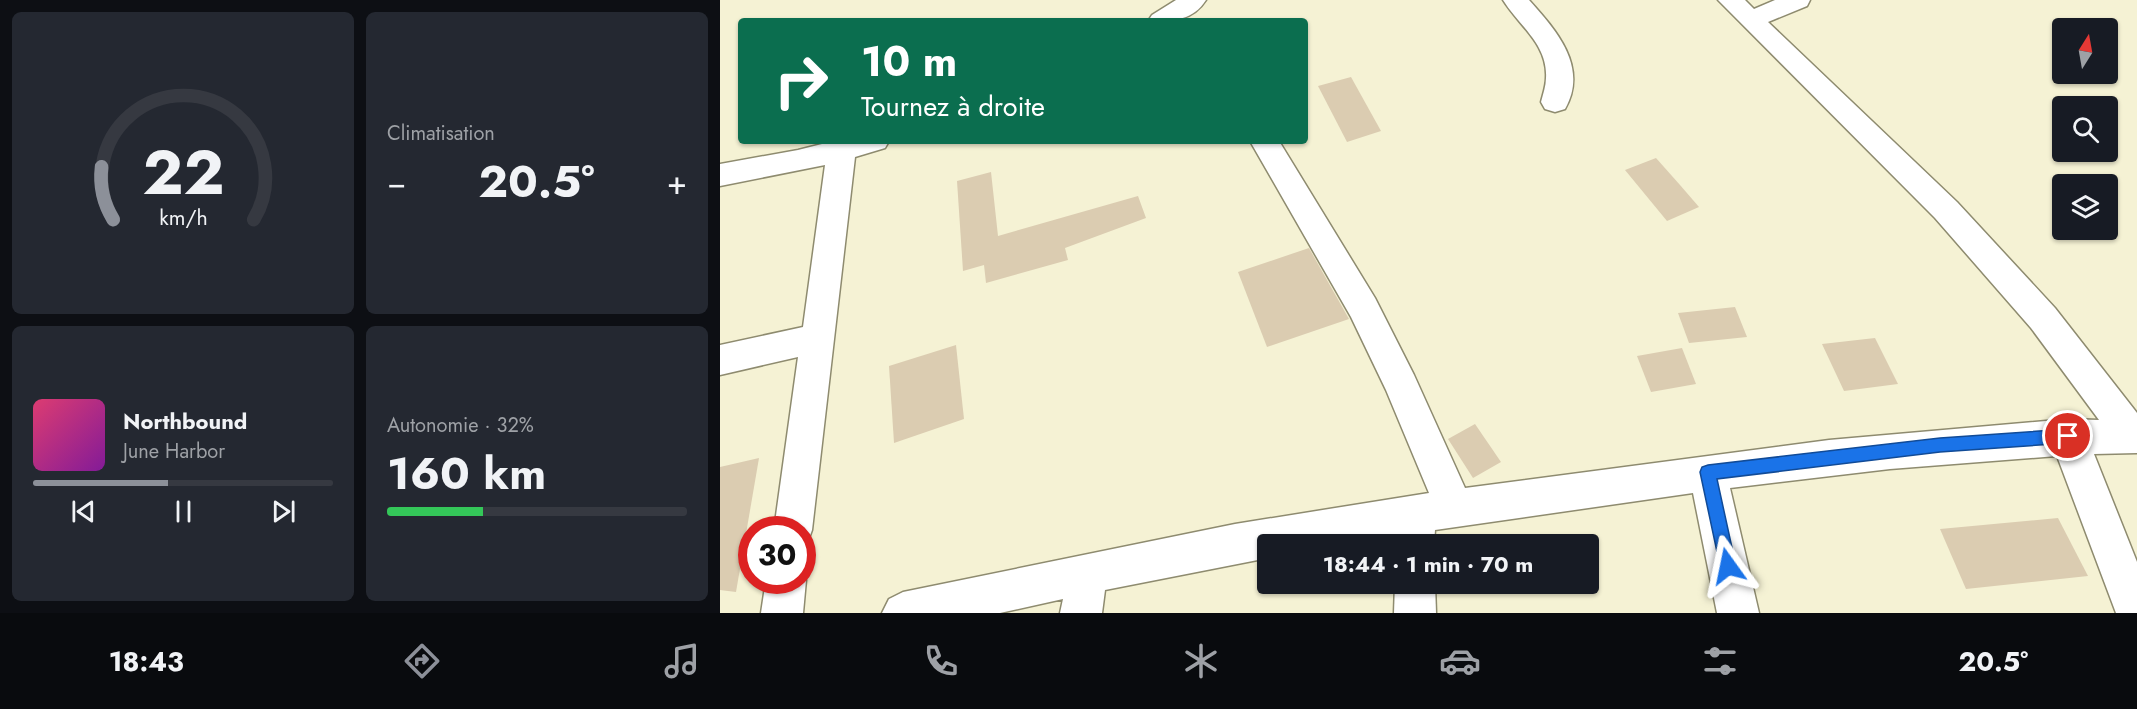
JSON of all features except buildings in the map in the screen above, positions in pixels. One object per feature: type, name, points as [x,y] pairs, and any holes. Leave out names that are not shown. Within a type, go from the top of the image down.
[{"type":"street","points":[[1515,0],[1542,30],[1556,56],[1561,77],[1555,102]]},
{"type":"street","points":[[1741,10],[1798,0]]},
{"type":"street","points":[[1741,10],[1946,210],[2043,318],[2135,436]]},
{"type":"street","points":[[720,175],[841,151],[865,144]]},
{"type":"street","points":[[1266,144],[1364,308],[1402,386],[1455,508]]},
{"type":"street","points":[[795,516],[841,151]]},
{"type":"street","points":[[720,360],[818,338]]},
{"type":"street","points":[[903,613],[1084,594],[1237,544],[1415,529],[1455,508],[1708,472],[1940,445],[2068,436],[2135,436]]},
{"type":"street","points":[[2068,436],[2137,613]]},
{"type":"street","points":[[1708,472],[1738,613]]},
{"type":"street","points":[[782,613],[784,594]]},
{"type":"street","points":[[1415,594],[1415,613]]},
{"type":"route","points":[[1728,566],[1708,472],[1940,445],[2068,436]]}]
